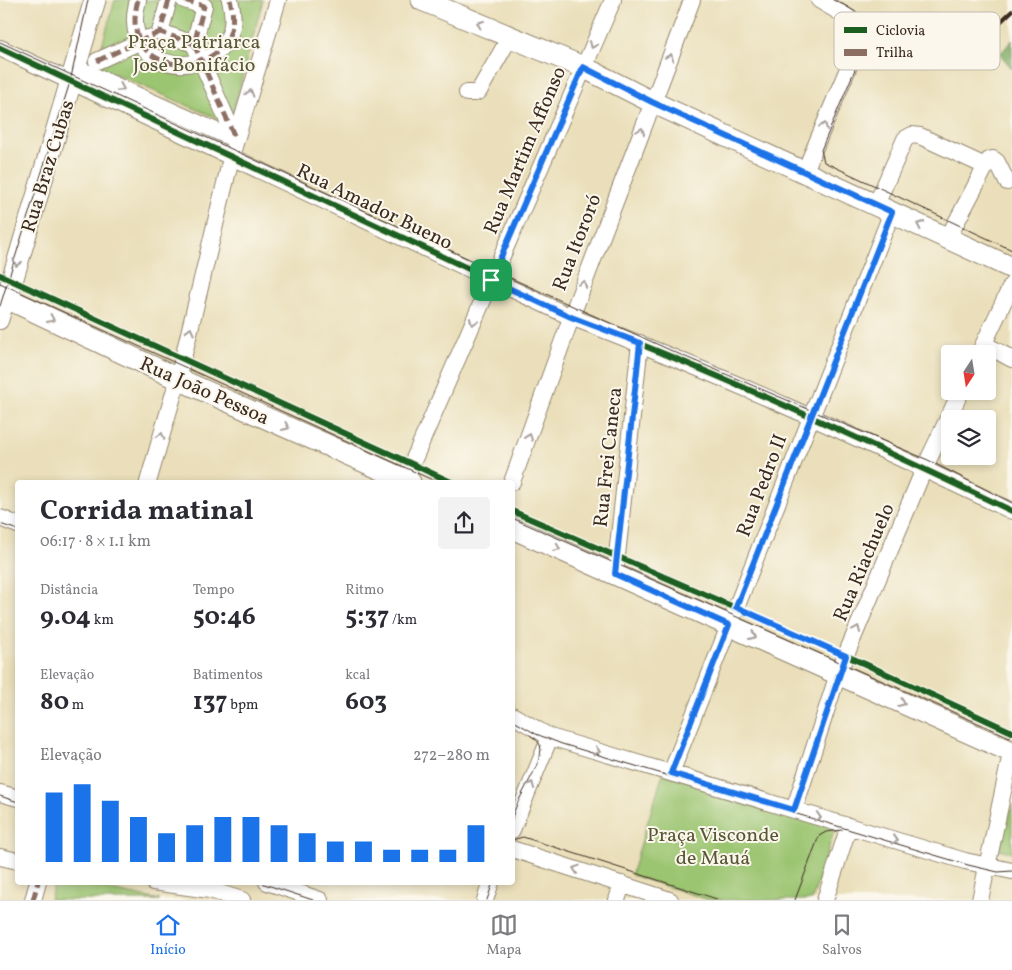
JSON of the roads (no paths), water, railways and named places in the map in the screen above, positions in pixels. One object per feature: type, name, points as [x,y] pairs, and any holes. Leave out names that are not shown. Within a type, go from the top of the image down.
[{"type":"main road","points":[[75,75],[95,0]]},
{"type":"main road","points":[[422,0],[583,67],[652,102],[1012,268]]},
{"type":"main road","name":"Rua Braz Cubas","points":[[3,297],[75,75]]},
{"type":"main road","name":"Rua João Pessoa","points":[[3,297],[178,379],[402,480]]},
{"type":"main road","points":[[515,529],[1012,751]]},
{"type":"street","points":[[138,0],[134,17],[139,42],[161,62],[184,66],[214,56],[229,35],[233,10],[230,0]]},
{"type":"street","points":[[160,32],[169,0]]},
{"type":"street","points":[[184,0],[209,3],[194,44],[236,140]]},
{"type":"street","points":[[149,480],[178,379],[236,140],[278,0]]},
{"type":"street","name":"Rua Martim Affonso","points":[[407,480],[491,280],[613,0]]},
{"type":"street","name":"Rua Itororó","points":[[513,480],[571,317],[692,0]]},
{"type":"street","points":[[819,0],[842,12]]},
{"type":"street","points":[[98,61],[160,32],[194,44]]},
{"type":"street","points":[[466,93],[475,94],[479,91],[510,36]]},
{"type":"street","name":"Rua Amador Bueno","points":[[0,48],[53,71],[75,75],[232,156],[571,317],[640,343],[924,469],[1012,511]]},
{"type":"street","points":[[805,171],[847,70]]},
{"type":"street","points":[[75,75],[236,140]]},
{"type":"street","name":"Rua Pedro II","points":[[671,773],[810,418],[884,209],[905,139],[912,135],[920,136],[985,166]]},
{"type":"street","points":[[948,238],[985,166],[993,159],[997,162],[1007,182]]},
{"type":"street","points":[[983,345],[1012,284]]},
{"type":"street","name":"Rua Braz Cubas","points":[[0,322],[3,297]]},
{"type":"street","name":"Rua Frei Caneca","points":[[615,574],[640,343]]},
{"type":"street","points":[[996,354],[1012,359]]},
{"type":"street","name":"Rua Riachuelo","points":[[794,810],[838,674],[924,469],[957,400]]},
{"type":"street","points":[[0,518],[15,524]]},
{"type":"street","points":[[515,717],[550,737],[985,866],[1012,871]]},
{"type":"street","points":[[515,823],[550,737]]},
{"type":"street","points":[[980,900],[985,866],[1012,751]]},
{"type":"street","points":[[0,792],[15,797]]},
{"type":"street","points":[[825,900],[849,826]]},
{"type":"street","points":[[515,850],[620,892],[670,900]]},
{"type":"street","points":[[0,857],[15,861]]},
{"type":"street","points":[[33,900],[37,885]]},
{"type":"street","points":[[172,885],[209,891],[242,900]]},
{"type":"street","points":[[276,885],[320,900]]},
{"type":"street","points":[[485,900],[490,885]]},
{"type":"tram line","points":[[0,306],[70,82],[88,0]]},
{"type":"tram line","points":[[833,0],[855,12]]},
{"type":"tram line","points":[[0,42],[681,355],[928,460],[1012,503]]},
{"type":"tram line","points":[[855,70],[821,150],[824,162],[1012,250]]},
{"type":"tram line","points":[[0,283],[433,480]]},
{"type":"tram line","points":[[515,519],[1012,738]]},
{"type":"tram line","points":[[0,524],[15,529]]},
{"type":"tram line","points":[[515,722],[536,734],[562,744],[968,865],[998,872],[1012,871]]},
{"type":"tram line","points":[[515,808],[535,768],[541,750],[539,743],[530,735]]},
{"type":"tram line","points":[[0,796],[15,801]]},
{"type":"tram line","points":[[795,900],[819,836],[826,832],[842,830]]},
{"type":"tram line","points":[[515,839],[523,837],[720,900]]},
{"type":"tram line","points":[[267,885],[313,900]]},
{"type":"tram line","points":[[487,900],[492,885]]},
{"type":"railway","points":[[1000,22],[1012,11]]},
{"type":"park label","name":"Praça Patriarca José Bonifácio","points":[[194,52]]},
{"type":"park label","name":"Praça Visconde de Mauá","points":[[713,846]]}]
